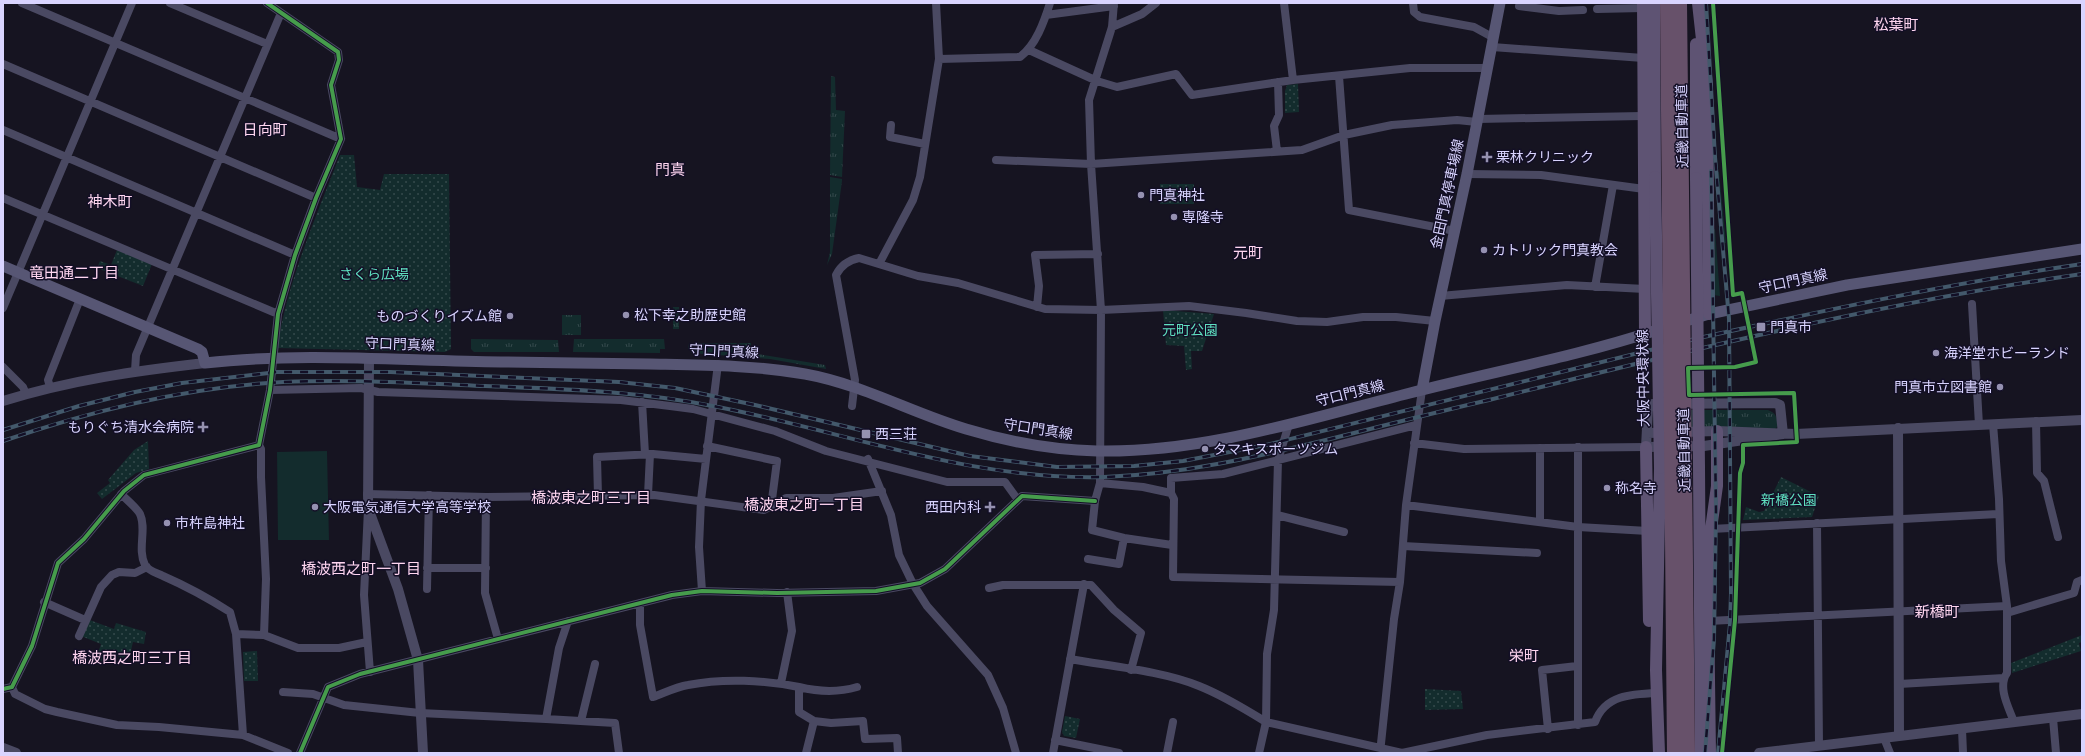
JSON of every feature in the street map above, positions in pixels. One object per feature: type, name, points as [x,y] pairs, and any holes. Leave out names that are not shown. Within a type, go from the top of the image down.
[{"type":"highway","name":"近畿自動車道","points":[[1667,3],[1674,753]]},
{"type":"highway","name":"近畿自動車道","points":[[1680,3],[1688,753]]},
{"type":"main road","name":"金田門真停車場線","points":[[1422,390],[1440,296],[1467,174],[1500,3]]},
{"type":"main road","points":[[1695,3],[1700,467],[1701,753]]},
{"type":"main road","points":[[1698,3],[1706,85],[1709,314]]},
{"type":"main road","points":[[1645,334],[1642,116],[1643,58],[1647,5]]},
{"type":"main road","name":"大阪中央環状線","points":[[1647,5],[1655,177],[1660,468],[1656,670],[1659,753]]},
{"type":"main road","name":"守口門真線","points":[[205,363],[307,356],[460,362],[718,364],[762,368],[810,375],[855,388],[964,429],[1036,446],[1099,451],[1133,451],[1191,445],[1250,434],[1645,334],[1709,314],[1847,285],[2082,249]]},
{"type":"main road","points":[[3,266],[198,349],[202,352],[205,363]]},
{"type":"main road","points":[[1710,753],[1708,606],[1711,529],[1716,486],[1717,437]]},
{"type":"main road","points":[[1646,447],[1649,621],[1656,670]]},
{"type":"main road","points":[[1700,545],[1708,606]]},
{"type":"main road","points":[[1700,676],[1708,624]]},
{"type":"main road","points":[[1682,753],[1700,692]]},
{"type":"main road","points":[[1650,753],[1658,713]]},
{"type":"main road","points":[[1658,713],[1665,753]]},
{"type":"street","points":[[22,3],[341,139]]},
{"type":"street","points":[[3,308],[132,3]]},
{"type":"street","points":[[170,3],[267,44]]},
{"type":"street","points":[[264,634],[266,580],[261,449],[259,445],[270,390],[272,358],[278,314],[296,255],[316,198],[341,139],[331,85],[339,60],[338,52],[267,3]]},
{"type":"street","points":[[879,264],[913,200],[920,176],[939,59],[936,3]]},
{"type":"street","points":[[939,59],[1020,58],[1029,50],[1046,16],[1050,3]]},
{"type":"street","points":[[1112,27],[1142,14],[1156,3]]},
{"type":"street","points":[[1284,3],[1293,80]]},
{"type":"street","points":[[1413,3],[1414,12],[1420,17],[1474,27],[1493,42],[1643,58]]},
{"type":"street","points":[[1046,16],[1114,4],[1112,27],[1097,81],[1089,100],[1091,164],[1101,310],[1100,483],[1095,501],[1092,530],[1124,538],[1172,545]]},
{"type":"street","points":[[1596,9],[1647,5]]},
{"type":"street","points":[[1519,6],[1548,6],[1583,10]]},
{"type":"street","points":[[135,371],[136,355],[147,328],[281,13]]},
{"type":"street","points":[[1029,50],[1097,81],[1117,87],[1176,74],[1192,96],[1293,80],[1410,68],[1488,68]]},
{"type":"street","points":[[3,64],[316,198]]},
{"type":"street","points":[[1339,76],[1349,210],[1455,231]]},
{"type":"street","points":[[1277,151],[1274,126],[1279,115],[1278,82]]},
{"type":"street","points":[[996,160],[1091,164],[1302,150],[1344,135],[1402,124],[1457,120],[1477,121],[1642,116]]},
{"type":"street","points":[[891,125],[890,138],[925,144]]},
{"type":"street","points":[[3,130],[296,255]]},
{"type":"street","points":[[1467,174],[1541,176],[1644,189]]},
{"type":"street","points":[[1595,287],[1613,185]]},
{"type":"street","points":[[3,198],[278,314]]},
{"type":"street","points":[[1037,307],[1039,286],[1035,255],[1098,254]]},
{"type":"street","points":[[852,406],[855,380],[836,275],[851,259],[859,258],[918,276],[958,283],[1037,307],[1101,310],[1189,306],[1297,321],[1327,322],[1363,317],[1396,317],[1435,321]]},
{"type":"street","points":[[1645,270],[1708,266]]},
{"type":"street","points":[[1440,296],[1567,285],[1645,288]]},
{"type":"street","points":[[50,387],[48,380],[80,298]]},
{"type":"street","points":[[1972,304],[1979,425]]},
{"type":"street","points":[[369,358],[368,508],[364,595],[370,672]]},
{"type":"street","points":[[3,401],[50,387],[135,371],[205,363]]},
{"type":"street","points":[[702,591],[699,547],[702,500],[707,446],[718,364]]},
{"type":"street","points":[[3,367],[23,387],[26,394]]},
{"type":"street","points":[[270,390],[361,388],[378,392],[642,402],[693,409],[775,431],[816,448],[868,458],[947,482],[1005,482],[1018,500]]},
{"type":"street","points":[[1380,751],[1394,619],[1404,546],[1406,505],[1422,390]]},
{"type":"street","points":[[642,402],[647,454],[648,496]]},
{"type":"street","points":[[1646,447],[1648,410],[1653,404],[1775,403],[1780,405],[1782,410],[1783,434]]},
{"type":"street","points":[[1648,432],[1717,437],[2082,420]]},
{"type":"street","points":[[2036,421],[2038,473],[2044,481],[2058,537]]},
{"type":"street","points":[[1259,753],[1266,722],[1267,654],[1274,610],[1278,460],[1289,424]]},
{"type":"street","points":[[1992,424],[2000,561],[2007,609],[2007,673],[2004,678],[2003,690],[2014,722]]},
{"type":"street","points":[[1400,582],[1274,578],[1173,577],[1172,545],[1174,499],[1171,493],[1170,478],[1223,474],[1416,426]]},
{"type":"street","points":[[1898,428],[1900,735]]},
{"type":"street","points":[[1414,443],[1464,449],[1704,446],[1717,437]]},
{"type":"street","points":[[259,445],[144,475],[121,494],[84,539],[58,563],[44,602],[32,646],[12,687],[15,694],[45,709],[117,725],[160,727],[242,735],[288,753]]},
{"type":"street","points":[[707,446],[777,461],[771,507]]},
{"type":"street","points":[[1578,447],[1578,725]]},
{"type":"street","points":[[1540,448],[1540,522]]},
{"type":"street","points":[[598,496],[597,457],[647,454],[706,459]]},
{"type":"street","points":[[868,458],[891,515],[899,555],[913,584],[927,606],[988,675],[1003,708],[1016,753]]},
{"type":"street","points":[[1100,483],[1142,487],[1171,493]]},
{"type":"street","points":[[367,494],[486,497],[648,496],[702,500],[764,510],[786,498],[833,498],[882,491]]},
{"type":"street","points":[[121,494],[139,512],[143,522],[141,536],[142,553],[147,567],[154,572],[208,598],[230,612],[236,634],[242,735]]},
{"type":"street","points":[[427,589],[429,495]]},
{"type":"street","points":[[300,753],[328,687],[370,672],[672,595],[702,591],[876,591],[920,583],[945,570],[1022,496],[1095,501]]},
{"type":"street","points":[[486,497],[486,593],[498,640]]},
{"type":"street","points":[[1406,505],[1578,527],[1648,531]]},
{"type":"street","points":[[368,508],[398,589],[418,660],[423,753]]},
{"type":"street","points":[[1711,529],[1998,514]]},
{"type":"street","points":[[1277,515],[1344,532]]},
{"type":"street","points":[[1817,523],[1817,616],[1821,748]]},
{"type":"street","points":[[1088,559],[1119,564],[1124,538]]},
{"type":"street","points":[[1404,546],[1537,554]]},
{"type":"street","points":[[79,636],[101,587],[112,575],[119,572],[135,573],[147,567]]},
{"type":"street","points":[[427,568],[486,568]]},
{"type":"street","points":[[1708,624],[1898,611],[2007,609],[2074,593],[2077,582],[2082,580]]},
{"type":"street","points":[[1052,753],[1084,584]]},
{"type":"street","points":[[989,588],[1003,585],[1091,585],[1114,610],[1141,633],[1131,670]]},
{"type":"street","points":[[781,683],[792,631],[787,592]]},
{"type":"street","points":[[44,602],[85,620]]},
{"type":"street","points":[[640,603],[640,625],[653,697],[687,685],[721,681],[781,683],[818,692],[857,688]]},
{"type":"street","points":[[546,719],[559,648],[568,621]]},
{"type":"street","points":[[236,634],[264,634],[298,648],[339,648],[367,642]]},
{"type":"street","points":[[1070,659],[1169,677],[1198,685],[1247,710],[1266,722],[1380,751],[1402,753],[1487,735],[1548,729],[1595,722],[1598,712],[1606,704],[1617,699],[1642,694],[1657,693]]},
{"type":"street","points":[[581,721],[595,664]]},
{"type":"street","points":[[1548,729],[1542,670],[1577,666]]},
{"type":"street","points":[[1899,684],[2004,678]]},
{"type":"street","points":[[3,689],[12,687]]},
{"type":"street","points":[[800,687],[799,712],[814,721],[831,723],[863,721],[865,739],[896,738],[898,753]]},
{"type":"street","points":[[283,692],[312,694],[344,705],[420,713],[615,723],[619,753]]},
{"type":"street","points":[[1759,753],[1821,748],[1900,735],[2082,714]]},
{"type":"street","points":[[2053,718],[2056,753]]},
{"type":"street","points":[[806,753],[814,721]]},
{"type":"street","points":[[1167,753],[1173,722]]},
{"type":"street","points":[[1962,729],[1963,753]]},
{"type":"street","points":[[1884,738],[1890,753]]},
{"type":"street","points":[[1055,740],[1119,753]]},
{"type":"street","points":[[3,748],[16,753]]},
{"type":"green space","points":[[831,76],[835,77],[836,110],[845,111],[842,177],[830,175]]},
{"type":"green space","points":[[1298,84],[1299,112],[1285,113],[1285,91],[1287,85]]},
{"type":"green space","name":"さくら広場","points":[[340,155],[354,155],[357,187],[380,190],[384,174],[449,174],[451,349],[445,352],[277,348],[295,274]]},
{"type":"green space","points":[[1716,172],[1719,172],[1726,243],[1720,243]]},
{"type":"green space","points":[[830,177],[842,179],[842,181],[832,254],[827,265],[830,252]]},
{"type":"green space","points":[[1160,184],[1194,184],[1194,204],[1160,204]]},
{"type":"green space","points":[[1715,229],[1720,296],[1713,295],[1711,230]]},
{"type":"green space","points":[[117,250],[152,264],[143,286],[97,268],[100,261],[111,265]]},
{"type":"green space","points":[[673,307],[679,307],[679,329],[673,329]]},
{"type":"green space","name":"元町公園","points":[[1163,310],[1214,314],[1202,351],[1191,351],[1192,369],[1186,370],[1184,346],[1166,345]]},
{"type":"green space","points":[[562,315],[581,315],[581,335],[562,335]]},
{"type":"green space","points":[[471,339],[558,340],[559,352],[474,352],[471,349]]},
{"type":"green space","points":[[574,339],[664,339],[665,349],[660,349],[660,353],[573,352]]},
{"type":"green space","points":[[689,343],[751,343],[751,353],[825,365],[826,369],[770,359],[691,353],[691,349],[688,349]]},
{"type":"green space","points":[[1656,410],[1768,410],[1773,412],[1776,416],[1778,426],[1775,429],[1655,428],[1653,425],[1653,414]]},
{"type":"green space","points":[[148,441],[149,469],[136,473],[102,499],[97,493],[110,483],[108,480],[134,450]]},
{"type":"green space","points":[[327,451],[329,540],[278,540],[277,452]]},
{"type":"green space","name":"新橋公園","points":[[1781,477],[1819,496],[1812,517],[1743,520],[1746,507],[1759,512],[1764,511]]},
{"type":"green space","points":[[87,619],[114,629],[116,623],[146,632],[144,644],[133,642],[129,659],[105,653],[102,661],[96,659],[101,644],[81,636]]},
{"type":"green space","points":[[2082,635],[2082,642],[2079,643],[2081,651],[2012,673],[2011,663]]},
{"type":"green space","points":[[257,651],[258,681],[244,681],[243,652]]},
{"type":"green space","points":[[1425,689],[1461,691],[1463,709],[1425,710]]},
{"type":"green space","points":[[1065,716],[1080,719],[1076,738],[1064,736],[1062,732]]},
{"type":"railway","points":[[1706,3],[1715,157],[1729,319],[1731,593],[1730,624],[1718,753]]},
{"type":"railway","points":[[1705,753],[1714,639],[1716,510],[1711,171]]},
{"type":"railway","points":[[3,430],[79,406],[135,392],[182,383],[277,372],[390,372],[619,382],[675,388],[755,405],[970,456],[1057,467],[1134,466],[1183,461],[1266,445],[1699,338],[1794,317],[1938,288],[2082,264]]},
{"type":"railway","points":[[3,441],[71,419],[106,410],[211,389],[283,382],[384,382],[573,390],[660,397],[766,417],[909,453],[957,463],[1006,471],[1054,476],[1104,477],[1134,475],[1220,464],[1277,452],[1710,346],[1858,314],[1933,299],[2082,274]]},
{"type":"cycle path","points":[[3,689],[12,687],[32,646],[58,563],[84,539],[124,491],[144,475],[259,445],[270,390],[278,314],[295,255],[316,198],[341,139],[331,85],[339,60],[338,52],[267,3]]},
{"type":"cycle path","points":[[1713,3],[1733,295],[1742,293],[1756,362],[1735,367],[1688,368],[1689,395],[1794,393],[1797,442],[1743,445],[1743,463],[1740,473],[1735,620],[1722,753]]},
{"type":"cycle path","points":[[300,753],[328,687],[360,674],[672,595],[702,591],[777,593],[876,591],[920,583],[945,569],[1022,496],[1095,501]]},
{"type":"place","name":"栗林クリニック","points":[[1487,157]]},
{"type":"place","name":"門真神社","points":[[1141,195]]},
{"type":"place","name":"専隆寺","points":[[1174,217]]},
{"type":"place","name":"カトリック門真教会","points":[[1484,250]]},
{"type":"place","name":"松下幸之助歴史館","points":[[626,315]]},
{"type":"place","name":"ものづくりイズム館","points":[[510,316]]},
{"type":"place","name":"門真市","points":[[1761,327]]},
{"type":"place","name":"海洋堂ホビーランド","points":[[1936,353]]},
{"type":"place","name":"門真市立図書館","points":[[2000,387]]},
{"type":"place","name":"もりぐち清水会病院","points":[[203,427]]},
{"type":"place","name":"西三荘","points":[[866,434]]},
{"type":"place","name":"タマキスポーツジム","points":[[1205,449]]},
{"type":"place","name":"称名寺","points":[[1607,488]]},
{"type":"place","name":"大阪電気通信大学高等学校","points":[[315,507]]},
{"type":"place","name":"西田内科","points":[[990,507]]},
{"type":"place","name":"市杵島神社","points":[[167,523]]},
{"type":"district","name":"松葉町","points":[[1896,25]]},
{"type":"district","name":"日向町","points":[[265,130]]},
{"type":"district","name":"門真","points":[[670,170]]},
{"type":"district","name":"神木町","points":[[110,202]]},
{"type":"district","name":"元町","points":[[1248,253]]},
{"type":"district","name":"竜田通二丁目","points":[[74,273]]},
{"type":"district","name":"橋波東之町三丁目","points":[[591,498]]},
{"type":"district","name":"橋波東之町一丁目","points":[[804,505]]},
{"type":"district","name":"橋波西之町一丁目","points":[[361,569]]},
{"type":"district","name":"新橋町","points":[[1937,612]]},
{"type":"district","name":"栄町","points":[[1524,656]]},
{"type":"district","name":"橋波西之町三丁目","points":[[132,658]]}]
